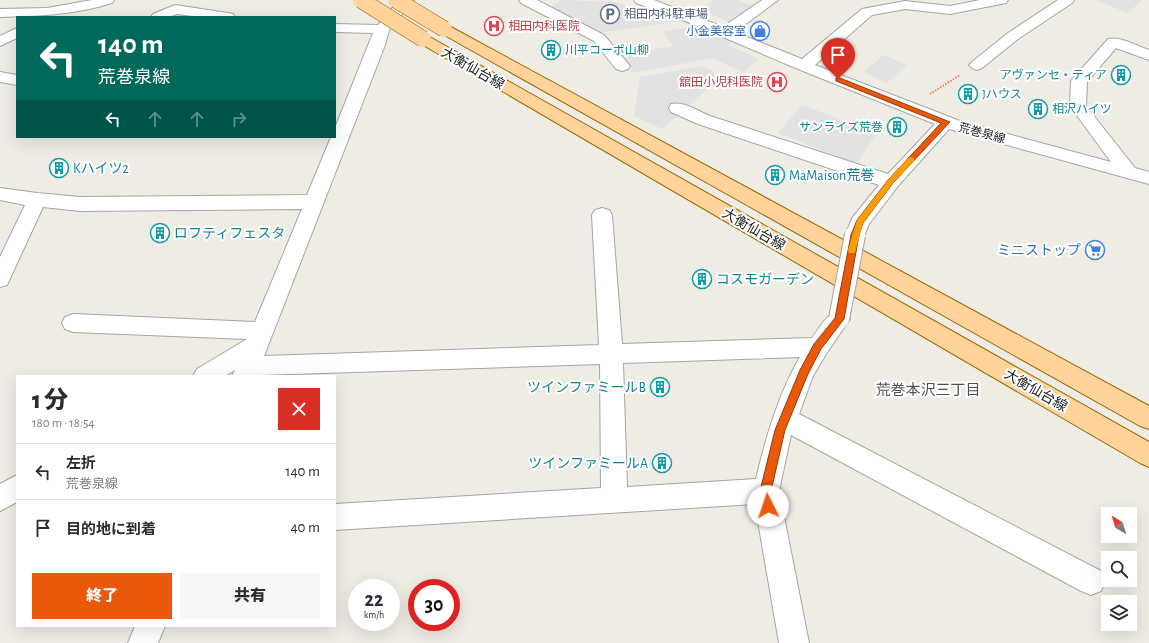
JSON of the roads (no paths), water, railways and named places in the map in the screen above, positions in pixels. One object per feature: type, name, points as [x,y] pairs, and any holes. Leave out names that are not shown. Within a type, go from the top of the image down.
[{"type":"main road","name":"大衡仙台線","points":[[362,0],[423,39],[1149,455]]},
{"type":"main road","name":"大衡仙台線","points":[[396,0],[444,29],[1149,418]]},
{"type":"street","points":[[0,13],[44,15],[107,0]]},
{"type":"street","points":[[207,375],[252,355],[377,45],[382,29],[407,0]]},
{"type":"street","points":[[526,0],[599,38],[622,66]]},
{"type":"street","name":"荒巻泉線","points":[[641,0],[695,20],[804,66],[946,122],[1149,178]]},
{"type":"street","points":[[725,32],[771,0]]},
{"type":"street","points":[[804,66],[866,12],[905,5],[950,10],[1001,0]]},
{"type":"street","points":[[977,65],[1013,36],[1066,0]]},
{"type":"street","points":[[160,16],[175,9],[221,16]]},
{"type":"street","points":[[336,28],[382,29]]},
{"type":"street","points":[[0,42],[16,33]]},
{"type":"street","points":[[1130,174],[1078,106],[1079,81],[1113,42],[1149,55]]},
{"type":"street","points":[[0,77],[16,80]]},
{"type":"street","points":[[336,101],[354,101]]},
{"type":"street","points":[[677,108],[704,120],[891,182]]},
{"type":"street","points":[[794,643],[766,491],[780,430],[803,373],[818,347],[839,319],[855,235],[860,222],[891,182],[946,122]]},
{"type":"street","points":[[0,206],[9,196],[80,204],[313,202]]},
{"type":"street","points":[[0,279],[38,200]]},
{"type":"street","points":[[602,214],[610,354],[614,500]]},
{"type":"street","points":[[73,324],[252,355],[610,354],[818,347]]},
{"type":"street","points":[[784,419],[1090,581]]},
{"type":"street","points":[[0,498],[16,489]]},
{"type":"street","points":[[336,517],[766,491]]},
{"type":"street","points":[[143,643],[150,627]]},
{"type":"place","name":"相田内科駐車場","points":[[610,14]]},
{"type":"place","name":"相田内科医院","points":[[494,26]]},
{"type":"place","name":"小金美容室","points":[[760,31]]},
{"type":"place","name":"川平コーポ山柳","points":[[551,50]]},
{"type":"place","name":"アヴァンセ・ティア","points":[[1121,75]]},
{"type":"place","name":"舘田小児科医院","points":[[777,82]]},
{"type":"place","name":"Jハウス","points":[[968,94]]},
{"type":"place","name":"相沢ハイツ","points":[[1038,109]]},
{"type":"place","name":"サンライズ荒巻","points":[[897,127]]},
{"type":"place","name":"Kハイツ2","points":[[59,168]]},
{"type":"place","name":"MaMaison荒巻","points":[[775,175]]},
{"type":"place","name":"ロフティフェスタ","points":[[160,233]]},
{"type":"place","name":"ミニストップ","points":[[1095,250]]},
{"type":"place","name":"コスモガーデン","points":[[702,279]]},
{"type":"place","name":"ツインファミールB","points":[[660,387]]},
{"type":"place","name":"ツインファミールA","points":[[662,463]]},
{"type":"district","name":"荒巻本沢三丁目","points":[[928,390]]}]
